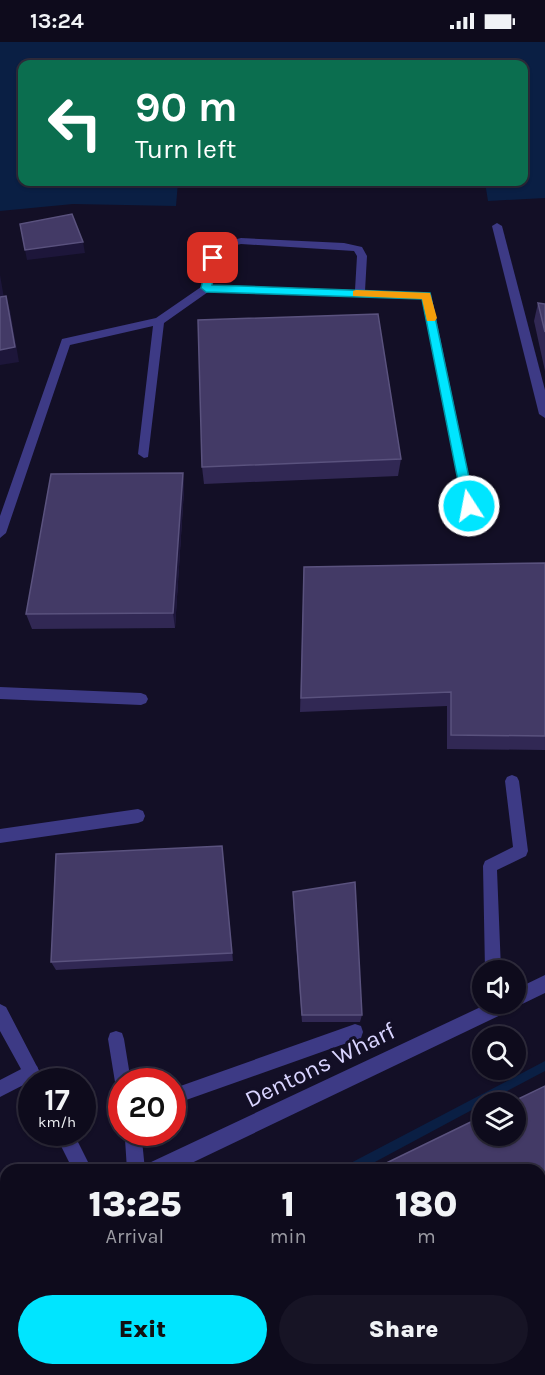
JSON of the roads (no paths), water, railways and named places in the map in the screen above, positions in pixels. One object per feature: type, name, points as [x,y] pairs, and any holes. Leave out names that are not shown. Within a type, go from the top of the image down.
[{"type":"street","points":[[497,226],[545,414]]},
{"type":"street","points":[[526,993],[545,984]]},
{"type":"street","points":[[0,1013],[29,1068]]},
{"type":"street","name":"Dentons Wharf","points":[[169,1164],[483,1014]]},
{"type":"street","points":[[70,1146],[80,1164]]},
{"type":"lane","points":[[206,288],[213,258],[220,246],[241,241],[344,246],[358,249],[362,255],[360,294]]},
{"type":"lane","points":[[0,533],[66,342],[159,321],[206,288],[427,296],[469,506]]},
{"type":"lane","points":[[144,454],[159,321]]},
{"type":"lane","points":[[0,693],[141,699]]},
{"type":"lane","points":[[493,960],[490,866],[521,851],[512,781]]},
{"type":"lane","points":[[0,836],[138,816]]},
{"type":"lane","points":[[186,1092],[355,1032]]},
{"type":"lane","points":[[116,1039],[121,1068]]},
{"type":"lane","points":[[0,1089],[18,1083]]},
{"type":"lane","points":[[135,1146],[136,1164]]},
{"type":"water","points":[[0,42],[545,42],[545,198],[488,201],[486,186],[528,186],[528,60],[18,60],[18,186],[178,186],[176,206],[73,204],[0,211]]},
{"type":"waterway","points":[[360,1164],[545,1066]]}]
